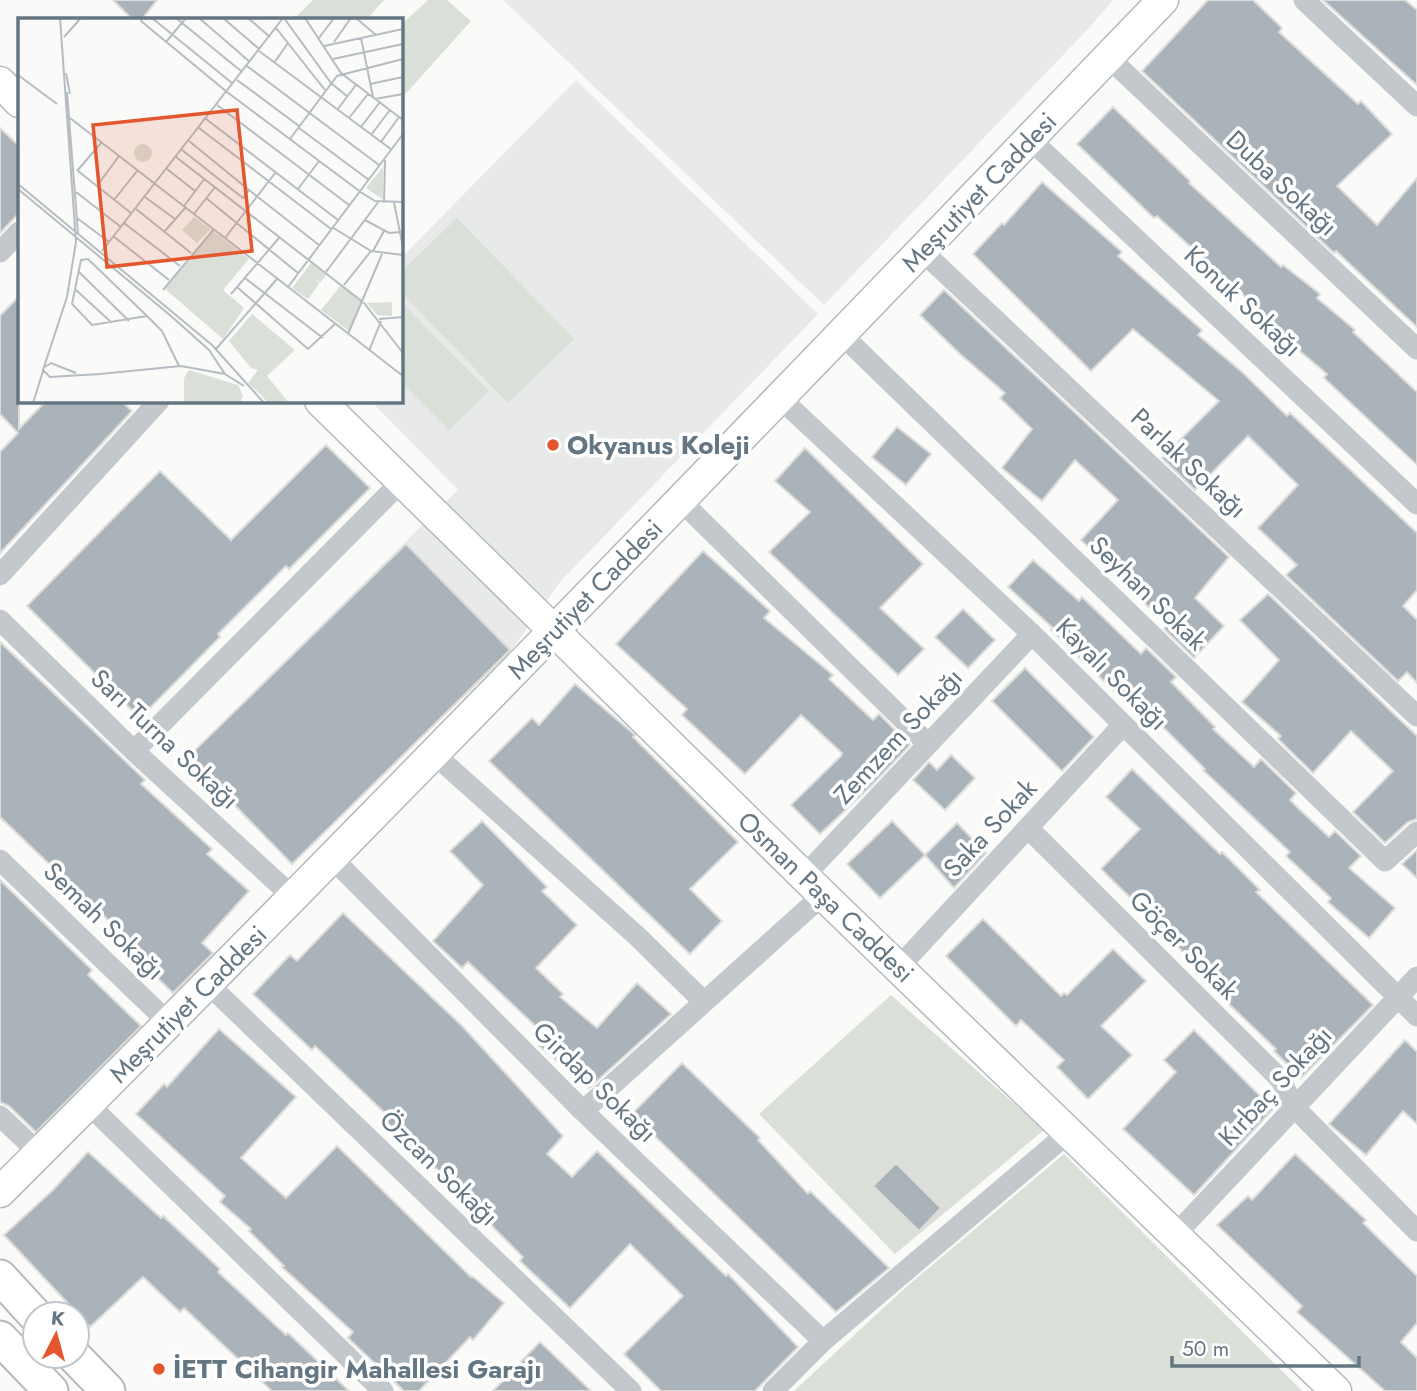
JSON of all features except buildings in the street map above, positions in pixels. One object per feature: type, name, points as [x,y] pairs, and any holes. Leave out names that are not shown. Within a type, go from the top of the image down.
[{"type":"main road","name":"Meşrutiyet Caddesi","points":[[0,1192],[434,754],[1163,0]]},
{"type":"main road","points":[[0,82],[18,101]]},
{"type":"main road","name":"Osman Paşa Caddesi","points":[[321,402],[898,968],[1336,1391]]},
{"type":"main road","points":[[0,1277],[21,1300]]},
{"type":"main road","points":[[0,1338],[51,1391]]},
{"type":"main road","points":[[88,1370],[108,1391]]},
{"type":"street","points":[[1304,0],[1417,106]]},
{"type":"street","name":"Duba Sokağı","points":[[1108,57],[1417,349]]},
{"type":"street","name":"Konuk Sokağı","points":[[1030,139],[1417,504]]},
{"type":"street","points":[[0,252],[18,233]]},
{"type":"street","name":"Parlak Sokağı","points":[[922,251],[1417,716]]},
{"type":"street","name":"Seyhan Sokak","points":[[841,334],[1385,862],[1417,832]]},
{"type":"street","name":"Kayalı Sokağı","points":[[780,398],[1032,634],[1417,1016]]},
{"type":"street","points":[[0,575],[158,402]]},
{"type":"street","points":[[134,751],[402,481]]},
{"type":"street","points":[[680,500],[928,744]]},
{"type":"street","name":"Sarı Turna Sokağı","points":[[0,620],[134,751],[293,897]]},
{"type":"street","name":"Zemzem Sokağı","points":[[583,1111],[704,1002],[813,885],[928,744],[1032,634]]},
{"type":"street","name":"Saka Sokak","points":[[898,968],[1123,725]]},
{"type":"street","points":[[434,754],[638,937],[704,1002]]},
{"type":"street","name":"Göçer Sokak","points":[[1028,828],[1281,1080],[1293,1106],[1417,1231]]},
{"type":"street","name":"Girdap Sokağı","points":[[332,858],[414,944],[583,1111],[823,1341]]},
{"type":"street","name":"Semah Sokağı","points":[[0,860],[169,1023]]},
{"type":"street","name":"Kırbaç Sokağı","points":[[1174,1236],[1417,976]]},
{"type":"street","name":"Özcan Sokağı","points":[[208,984],[631,1391]]},
{"type":"street","points":[[88,1104],[383,1391]]},
{"type":"street","points":[[0,1116],[39,1153]]},
{"type":"street","points":[[773,1391],[823,1341],[1068,1133]]},
{"type":"shaded area","points":[[313,0],[384,0],[368,18],[295,18]]},
{"type":"shaded area","points":[[428,0],[447,0],[471,21],[402,98],[402,24]]},
{"type":"shaded area","points":[[503,0],[1113,0],[824,305]]},
{"type":"shaded area","name":"Okyanus Koleji","points":[[576,80],[818,314],[560,582],[511,651],[292,864],[188,757],[458,490],[372,402],[402,402],[402,257]]},
{"type":"shaded area","points":[[457,218],[574,339],[508,403],[402,293],[402,271]]},
{"type":"shaded area","points":[[402,303],[489,391],[449,430],[402,383]]},
{"type":"shaded area","points":[[891,995],[1044,1130],[895,1254],[759,1114]]},
{"type":"shaded area","points":[[1064,1154],[1302,1391],[794,1391],[905,1288]]},
{"type":"place","name":"Okyanus Koleji","points":[[553,445]]},
{"type":"place","name":"İETT Cihangir Mahallesi Garajı","points":[[159,1369]]}]
